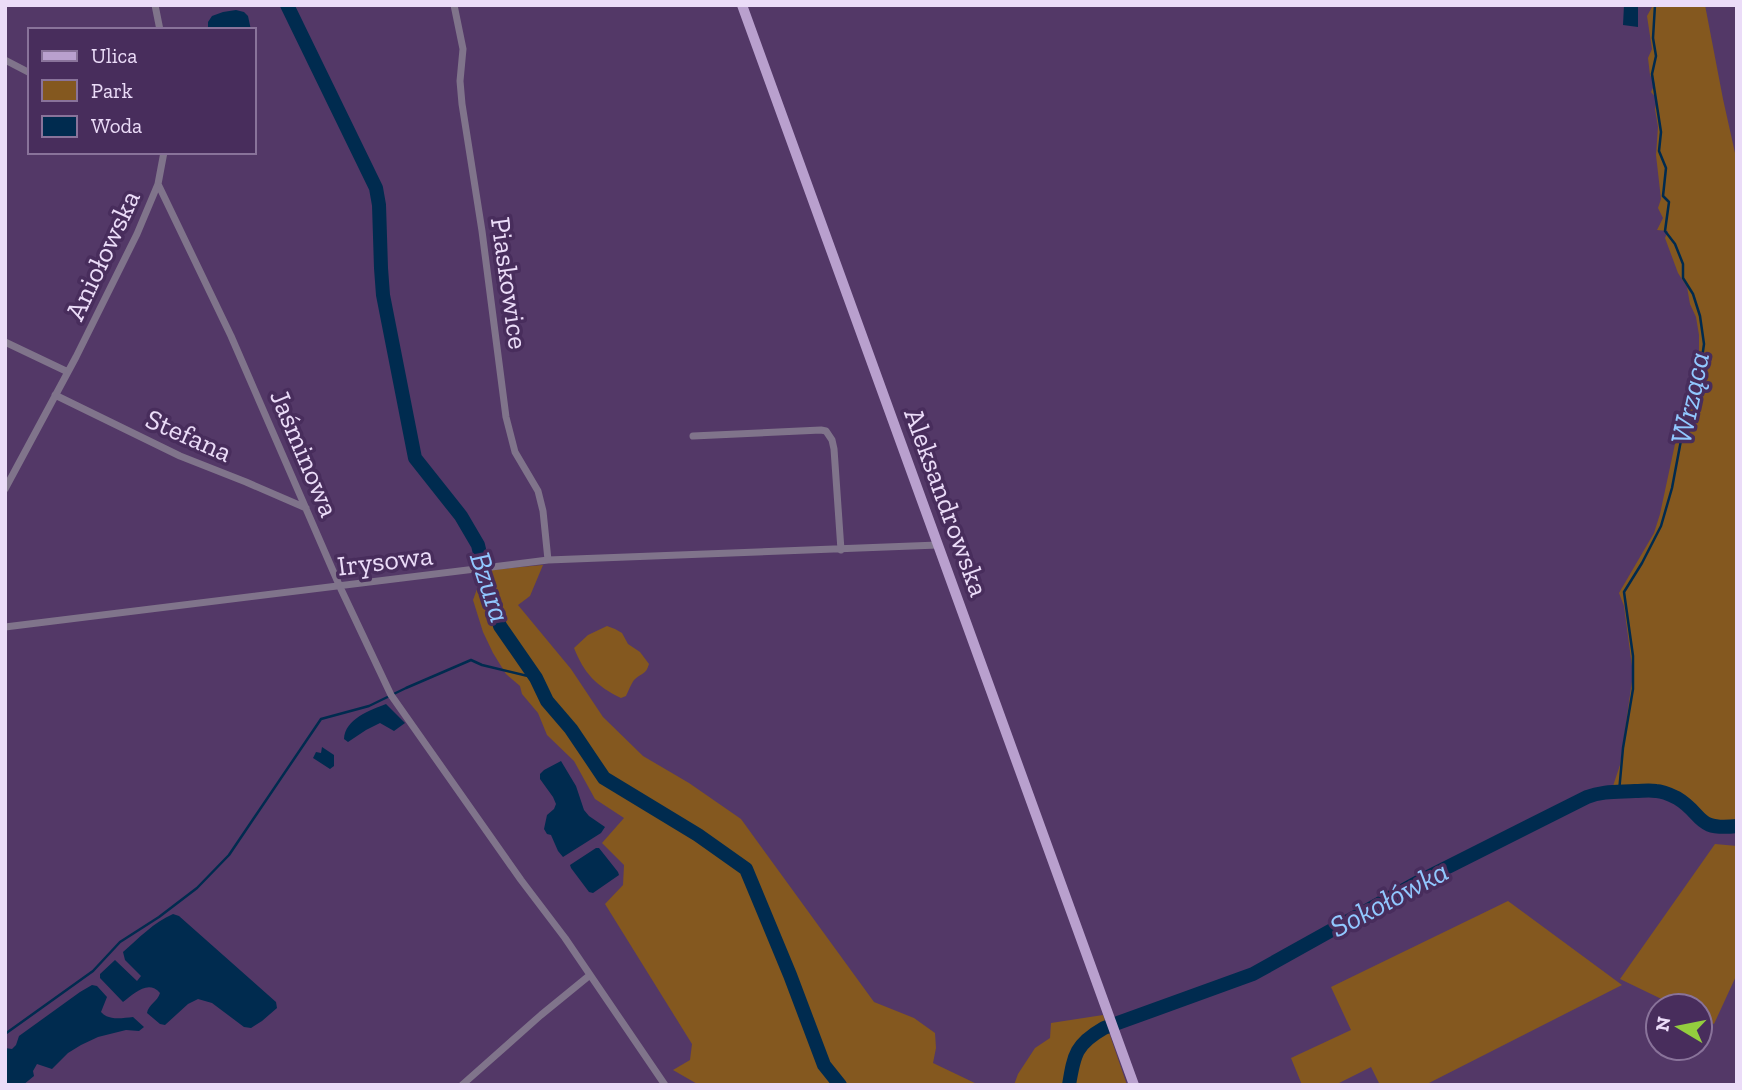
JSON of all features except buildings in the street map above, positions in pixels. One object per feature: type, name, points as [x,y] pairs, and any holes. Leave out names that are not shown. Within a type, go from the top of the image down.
[{"type":"main road","name":"Aleksandrowska","points":[[742,5],[1134,1085]]},
{"type":"street","points":[[155,5],[160,28]]},
{"type":"street","name":"Piaskowice","points":[[454,5],[463,49],[460,81],[462,104],[506,416],[515,452],[538,491],[548,560]]},
{"type":"street","points":[[5,60],[28,72]]},
{"type":"street","name":"Aniołowska","points":[[5,489],[68,372],[137,234],[158,184],[164,154]]},
{"type":"street","name":"Jaśminowa","points":[[158,184],[231,337],[340,587],[391,695],[666,1085]]},
{"type":"street","points":[[5,342],[68,372]]},
{"type":"street","name":"Stefana","points":[[55,395],[180,456],[307,509]]},
{"type":"street","points":[[694,436],[826,431],[834,449],[841,550]]},
{"type":"street","name":"Irysowa","points":[[5,627],[548,560],[938,545]]},
{"type":"street","points":[[462,1085],[590,975]]},
{"type":"green space","points":[[1651,5],[1705,5],[1737,162],[1737,824],[1721,824],[1702,818],[1695,820],[1682,806],[1666,797],[1620,796],[1613,786],[1620,765],[1633,674],[1624,606],[1619,593],[1654,533],[1681,416],[1699,357],[1696,317],[1687,287],[1678,273],[1665,238],[1668,231],[1657,230],[1663,218],[1658,208],[1661,199],[1656,155],[1657,99],[1651,92],[1655,84],[1650,75],[1648,58],[1652,49],[1647,16]]},
{"type":"green space","points":[[543,565],[530,596],[518,605],[571,669],[603,717],[643,756],[689,783],[741,819],[874,1002],[914,1018],[935,1033],[933,1063],[979,1085],[699,1085],[673,1070],[690,1060],[692,1044],[605,904],[623,885],[624,865],[602,843],[624,818],[595,799],[574,761],[547,735],[538,713],[522,694],[520,686],[506,674],[493,653],[473,600],[481,578],[491,570]]},
{"type":"green space","points":[[607,626],[622,633],[628,644],[640,652],[649,664],[645,672],[634,680],[626,696],[621,698],[592,678],[574,648],[588,635]]},
{"type":"green space","points":[[1715,844],[1737,846],[1737,974],[1714,1024],[1714,992],[1647,992],[1620,979]]},
{"type":"green space","points":[[1508,901],[1622,985],[1425,1085],[1380,1085],[1371,1067],[1335,1085],[1302,1085],[1291,1058],[1351,1030],[1331,987]]},
{"type":"green space","points":[[1103,1015],[1127,1085],[1014,1085],[1035,1048],[1050,1038],[1051,1023]]},
{"type":"water","points":[[1624,5],[1638,5],[1638,27],[1623,25]]},
{"type":"water","points":[[223,12],[244,12],[248,16],[251,28],[208,28],[212,16]]},
{"type":"water","points":[[386,704],[405,723],[394,731],[380,723],[348,742],[344,739],[345,732],[354,721],[366,712]]},
{"type":"water","points":[[322,747],[334,755],[334,766],[330,769],[313,758],[316,752],[321,753]]},
{"type":"water","points":[[561,761],[576,786],[584,810],[605,827],[601,833],[563,857],[551,835],[544,829],[547,815],[556,804],[540,779],[544,770]]},
{"type":"water","points":[[599,848],[619,875],[593,893],[589,892],[570,865]]},
{"type":"water","points":[[173,914],[179,916],[276,1002],[277,1008],[251,1028],[244,1027],[212,1003],[198,999],[188,1004],[165,1025],[147,1013],[160,993],[155,989],[141,989],[123,1002],[100,978],[100,974],[115,960],[137,981],[141,976],[125,960],[123,952],[153,926]]},
{"type":"water","points":[[92,985],[97,986],[107,997],[101,1012],[104,1015],[116,1018],[133,1017],[144,1027],[139,1031],[126,1030],[98,1037],[68,1053],[52,1069],[37,1064],[33,1071],[34,1076],[23,1085],[5,1085],[5,1048],[12,1049],[19,1036]]},
{"type":"waterway","name":"Bzura","points":[[287,5],[376,188],[383,295],[415,458],[461,516],[478,545],[500,626],[536,678],[547,701],[571,729],[604,778],[698,835],[746,869],[824,1065],[840,1085]]},
{"type":"waterway","name":"Wrząca","points":[[1619,792],[1633,689],[1633,656],[1624,592],[1661,526],[1704,344],[1700,316],[1693,294],[1683,278],[1683,264],[1675,244],[1665,231],[1669,202],[1663,196],[1666,168],[1659,151],[1661,132],[1652,74],[1656,56],[1653,38],[1655,5]]},
{"type":"waterway","points":[[5,1034],[93,971],[120,942],[197,888],[229,855],[321,719],[369,706],[471,660],[536,678]]},
{"type":"waterway","name":"Sokołówka","points":[[1069,1085],[1078,1051],[1087,1039],[1104,1028],[1253,974],[1418,882],[1587,797],[1610,792],[1661,792],[1686,804],[1707,824],[1737,826]]}]
